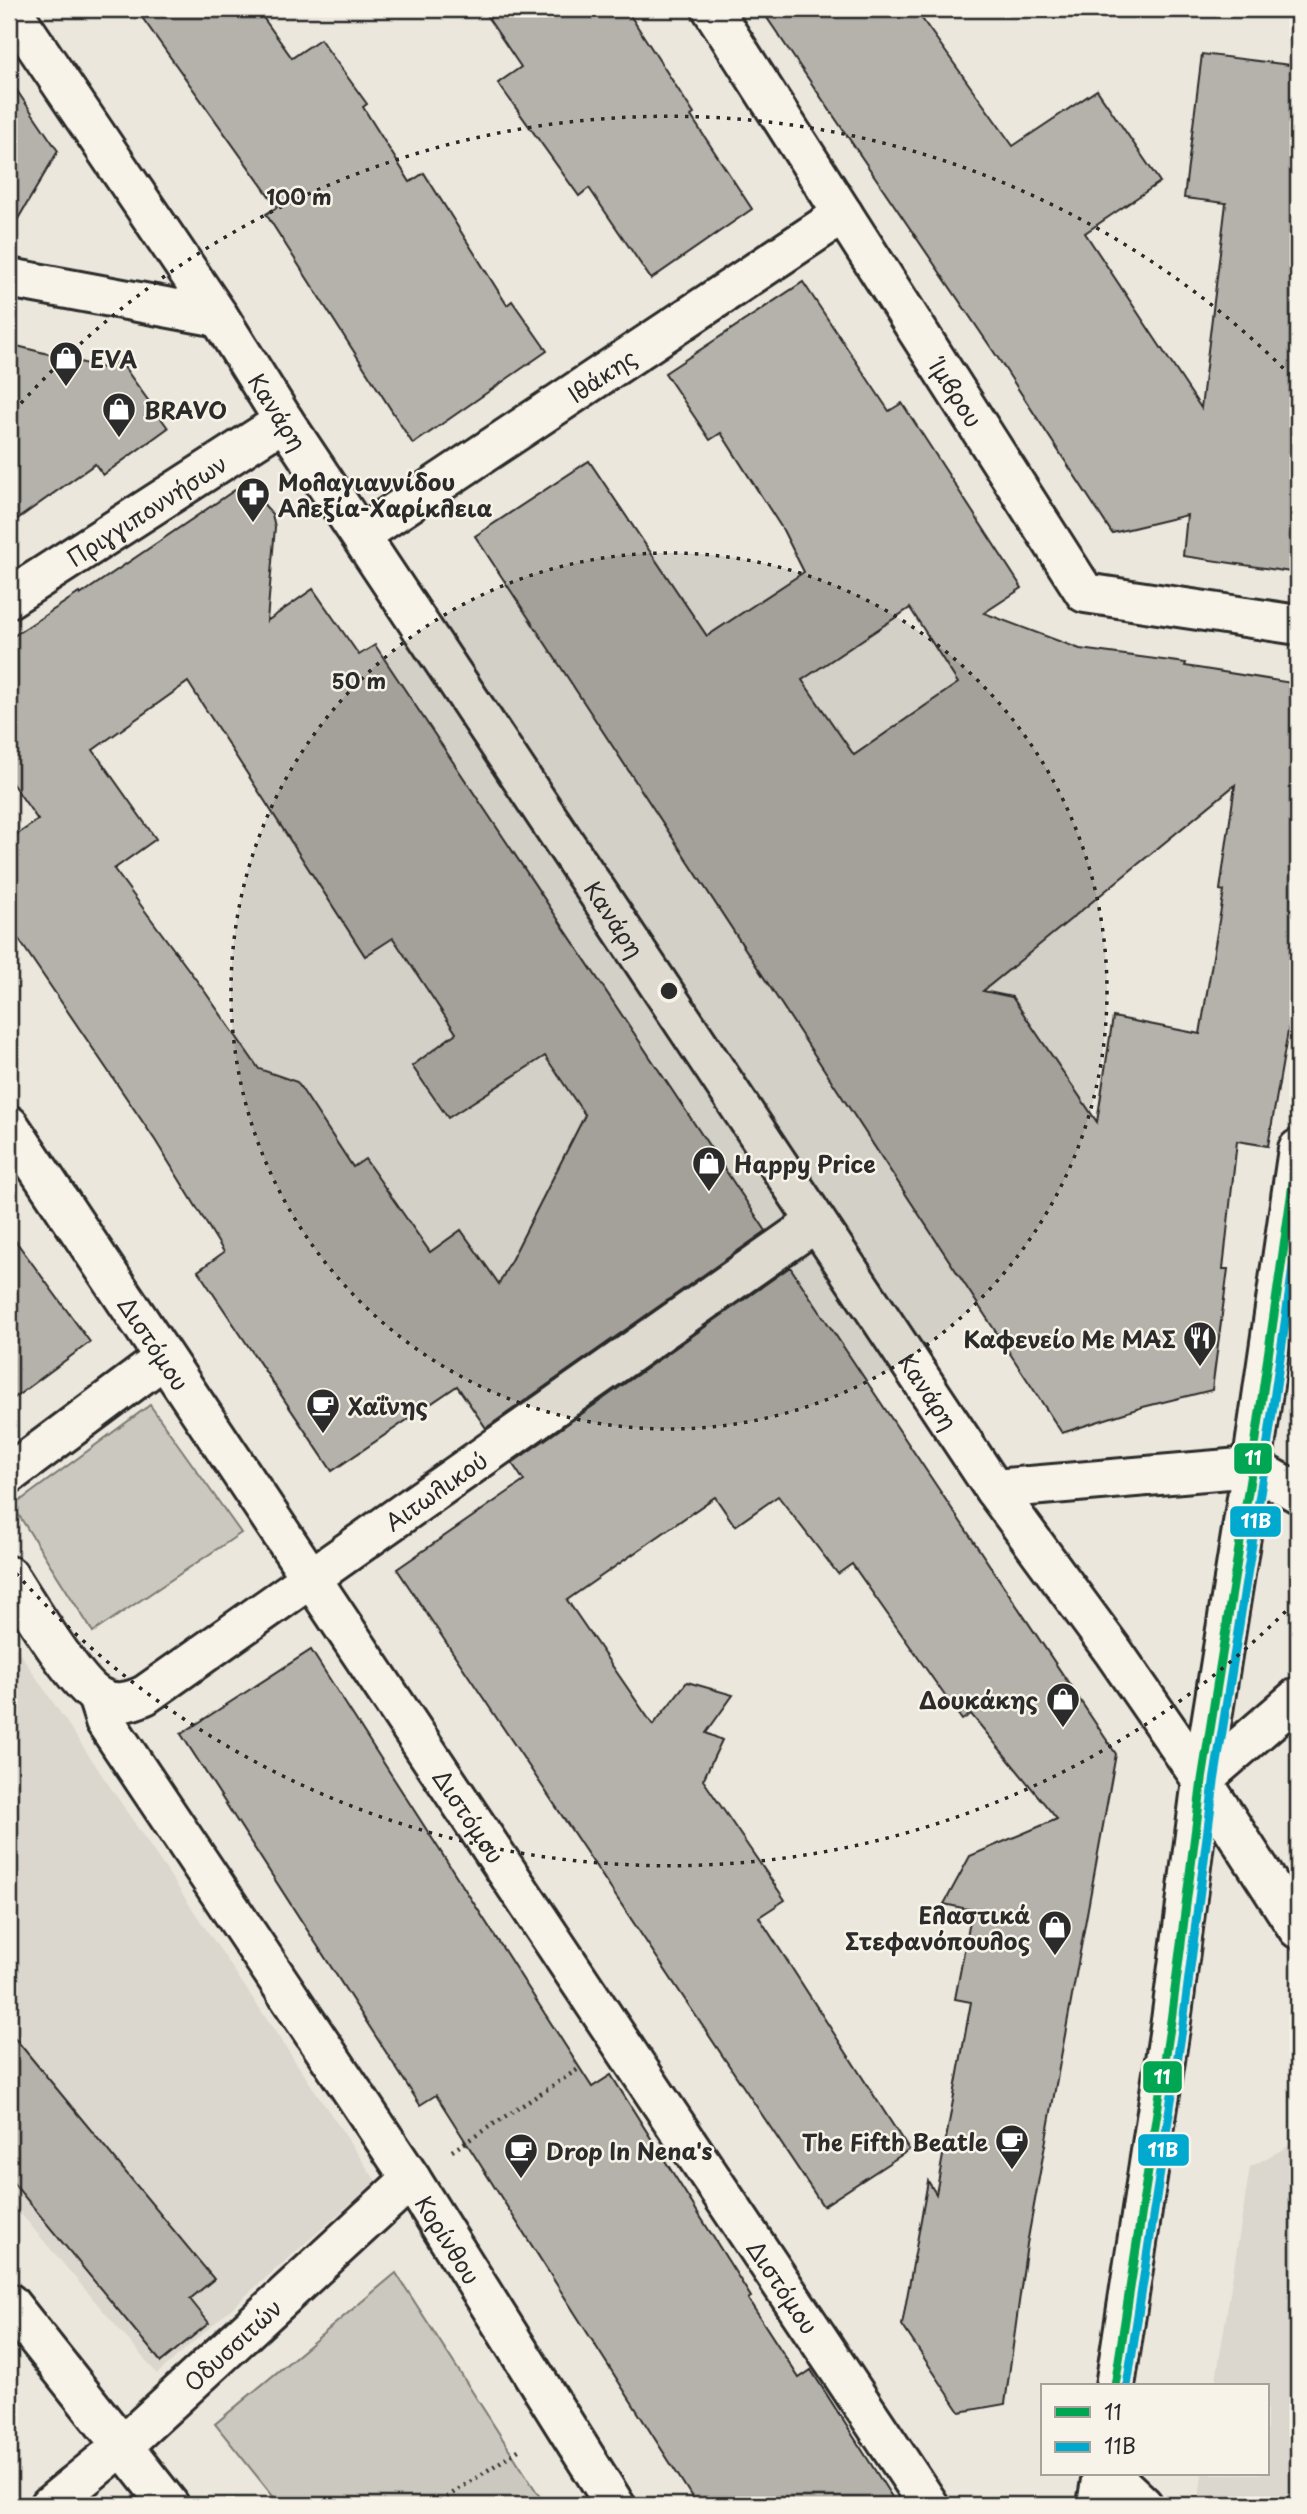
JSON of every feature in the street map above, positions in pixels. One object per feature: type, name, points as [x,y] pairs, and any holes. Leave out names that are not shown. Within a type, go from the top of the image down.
[{"type":"street","name":"Κανάρη","points":[[11,9],[219,317],[284,421],[994,1489],[1113,1651],[1202,1780],[1298,1929]]},
{"type":"street","name":"Ίμβρου","points":[[712,9],[1085,593],[1298,625]]},
{"type":"street","name":"Ιθάκης","points":[[361,535],[843,214]]},
{"type":"street","points":[[9,278],[219,317]]},
{"type":"street","name":"Πριγγιποννήσων","points":[[9,598],[284,421]]},
{"type":"street","name":"Διστόμου","points":[[9,1125],[929,2505]]},
{"type":"street","points":[[1115,2384],[1171,2021],[1202,1780],[1252,1467],[1298,1149]]},
{"type":"street","name":"Αιτωλικού","points":[[97,1696],[113,1702],[131,1701],[145,1695],[816,1222]]},
{"type":"street","points":[[9,1474],[163,1359]]},
{"type":"street","points":[[994,1489],[1252,1467],[1298,1493]]},
{"type":"street","points":[[9,1576],[60,1651],[85,1685],[97,1696]]},
{"type":"street","name":"Κορίνθου","points":[[97,1696],[105,1721],[411,2179],[615,2505]]},
{"type":"street","points":[[1202,1780],[1298,1697]]},
{"type":"street","name":"Οδυσσιτών","points":[[50,2505],[122,2446],[411,2179]]},
{"type":"street","points":[[9,2303],[169,2505]]},
{"type":"street","points":[[1097,2505],[1102,2476]]},
{"type":"street","points":[[1112,2476],[1143,2505]]},
{"type":"path","points":[[411,2179],[620,2041]]},
{"type":"path","points":[[435,2505],[562,2421]]},
{"type":"shaded area","points":[[150,1405],[241,1533],[93,1632],[13,1506]]},
{"type":"shaded area","points":[[9,1637],[376,2181],[157,2374],[9,2200]]},
{"type":"shaded area","points":[[1298,2141],[1298,2505],[1206,2505],[1199,2499],[1202,2476],[1268,2476],[1268,2384],[1215,2384],[1250,2167]]},
{"type":"shaded area","points":[[396,2273],[545,2505],[280,2505],[215,2424]]},
{"type":"building","points":[[136,9],[257,9],[292,58],[320,39],[367,104],[363,107],[410,182],[424,173],[507,305],[512,301],[547,351],[413,444],[266,214],[277,207]]},
{"type":"building","points":[[482,9],[626,9],[752,209],[651,279],[589,188],[579,196],[498,83],[521,67]]},
{"type":"building","points":[[761,9],[915,9],[1013,146],[1097,90],[1160,182],[1085,233],[1201,408],[1226,203],[1184,198],[1202,54],[1298,66],[1298,573],[1183,556],[1187,515],[1112,533],[998,358]]},
{"type":"building","points":[[9,79],[58,151],[9,234]]},
{"type":"building","points":[[803,282],[889,411],[902,403],[1022,588],[984,613],[1080,649],[1186,663],[1185,666],[1298,684],[1298,974],[1268,1146],[1237,1141],[1223,1269],[1228,1269],[1212,1390],[1143,1407],[1062,1433],[475,536],[589,461],[707,636],[804,572],[783,530],[721,433],[710,440],[665,373]],"holes":[[[910,608],[958,683],[854,755],[802,680]],[[1235,785],[1220,890],[1224,891],[1200,1034],[1113,1017],[1097,1122],[1012,997],[983,991]]]},
{"type":"building","points":[[17,346],[107,369],[119,360],[168,428],[103,475],[95,464],[9,525],[9,380]]},
{"type":"building","points":[[235,490],[263,503],[272,514],[275,527],[267,621],[313,589],[359,655],[375,645],[766,1231],[486,1428],[457,1386],[332,1471],[198,1271],[224,1252],[155,1140],[9,925],[9,840],[38,820],[9,779],[9,639],[79,593],[80,595]],"holes":[[[188,682],[365,956],[393,938],[456,1033],[412,1066],[448,1118],[545,1056],[585,1115],[499,1284],[461,1230],[430,1252],[365,1159],[353,1167],[297,1082],[259,1069],[114,869],[156,839],[93,750]]]},
{"type":"building","points":[[9,1232],[90,1342],[9,1402]]},
{"type":"building","points":[[790,1267],[1116,1754],[1027,2244],[1005,2404],[960,2412],[902,2325],[928,2181],[936,2194],[971,2002],[955,1999],[972,1910],[944,1904],[970,1856],[1057,1819],[971,1714],[962,1720],[852,1564],[838,1574],[778,1496],[735,1526],[715,1497],[567,1600],[653,1725],[687,1682],[733,1695],[706,1733],[722,1740],[703,1780],[785,1900],[759,1917],[909,2150],[823,2206],[397,1569],[524,1481],[512,1463]]},
{"type":"building","points":[[311,1650],[592,2087],[611,2075],[799,2378],[811,2370],[897,2505],[697,2505],[436,2095],[420,2105],[181,1734]]},
{"type":"building","points":[[9,2031],[214,2279],[190,2299],[209,2323],[161,2362],[9,2178]]},
{"type":"transit line","name":"11","points":[[1115,2384],[1171,2021],[1202,1780],[1252,1467],[1298,1149]]},
{"type":"transit line","name":"11Β","points":[[1127,2384],[1183,2023],[1214,1782],[1298,1233]]},
{"type":"place","name":"EVA","points":[[66,388]]},
{"type":"place","name":"BRAVO","points":[[119,439]]},
{"type":"place","name":"Μολαγιαννίδου Αλεξία-Χαρίκλεια","points":[[253,524]]},
{"type":"place","name":"Happy Price","points":[[709,1193]]},
{"type":"place","name":"Καφενείο Με ΜΑΣ","points":[[1200,1368]]},
{"type":"place","name":"Χαΐνης","points":[[323,1435]]},
{"type":"place","name":"Δουκάκης","points":[[1063,1729]]},
{"type":"place","name":"Ελαστικά Στεφανόπουλος","points":[[1055,1957]]},
{"type":"place","name":"The Fifth Beatle","points":[[1012,2171]]},
{"type":"place","name":"Drop In Nena's","points":[[521,2180]]}]
